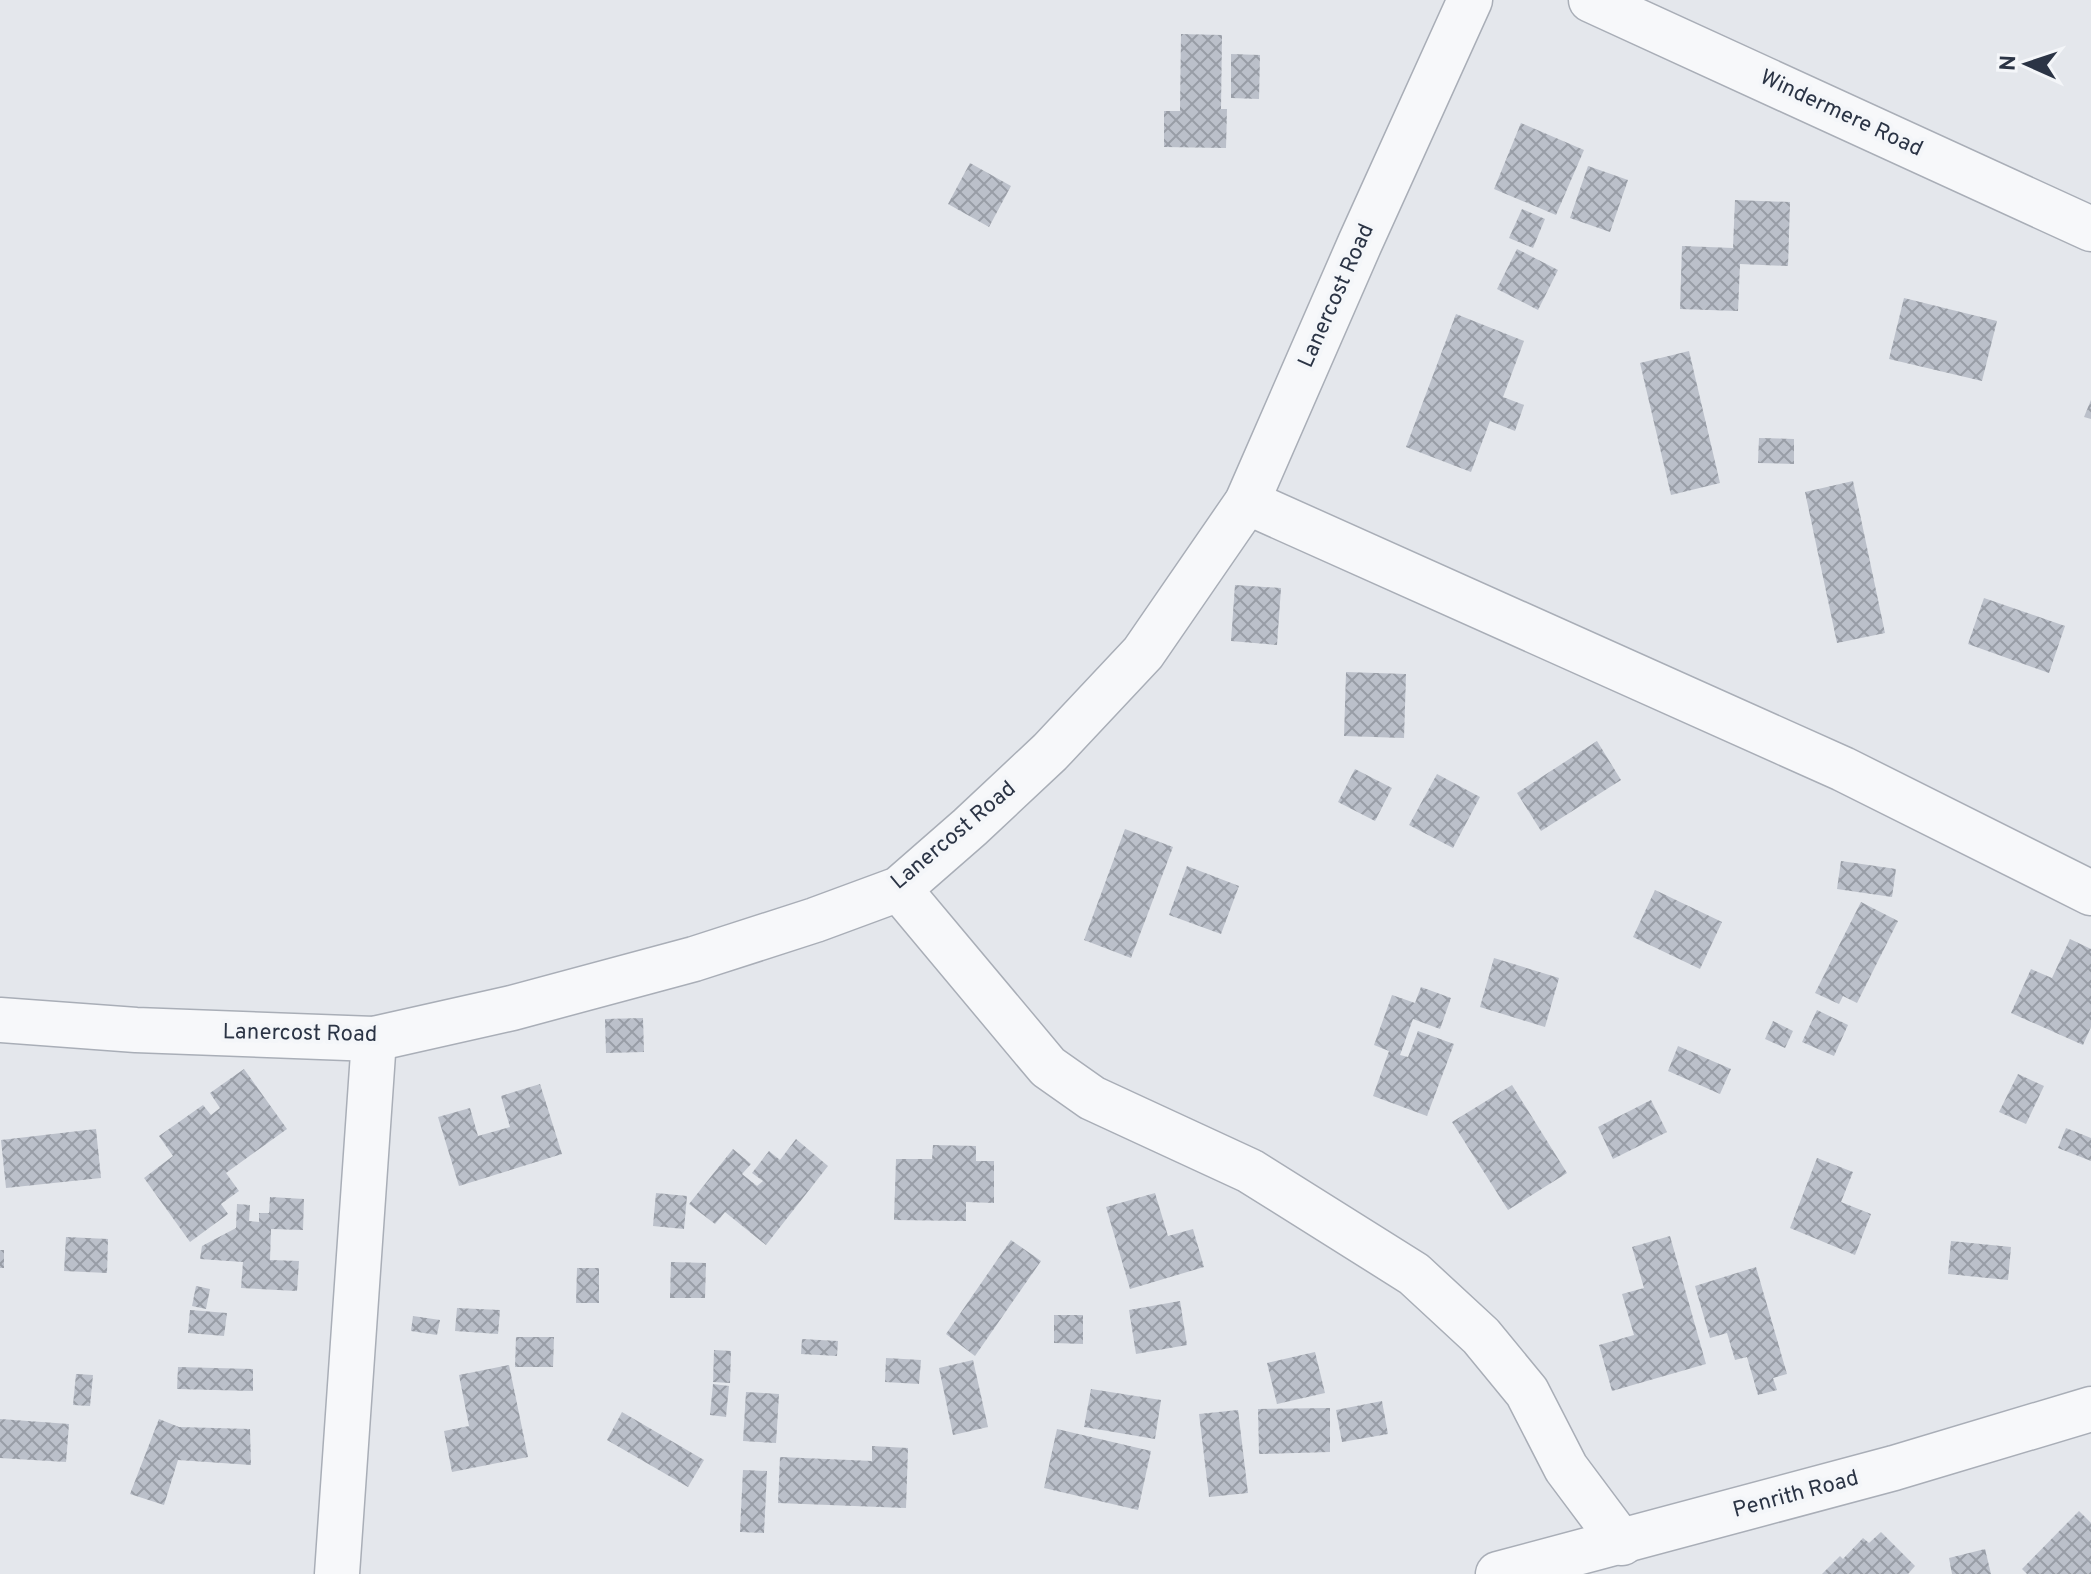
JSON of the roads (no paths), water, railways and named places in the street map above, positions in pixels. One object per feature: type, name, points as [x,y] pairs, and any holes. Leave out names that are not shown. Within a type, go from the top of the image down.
[{"type":"street","name":"Lanercost Road","points":[[0,1020],[136,1030],[374,1039],[512,1008],[694,959],[899,889],[1050,752],[1143,653],[1247,502],[1470,0]]},
{"type":"street","name":"Windermere Road","points":[[1591,0],[2091,229]]},
{"type":"street","points":[[1247,502],[1843,769],[2091,893]]},
{"type":"street","points":[[899,889],[1048,1067],[1092,1098],[1250,1171],[1414,1274],[1481,1336],[1527,1392],[1566,1468],[1622,1543]]},
{"type":"street","points":[[337,1574],[374,1039]]},
{"type":"street","name":"Penrith Road","points":[[1498,1574],[1909,1464],[2091,1409]]}]
